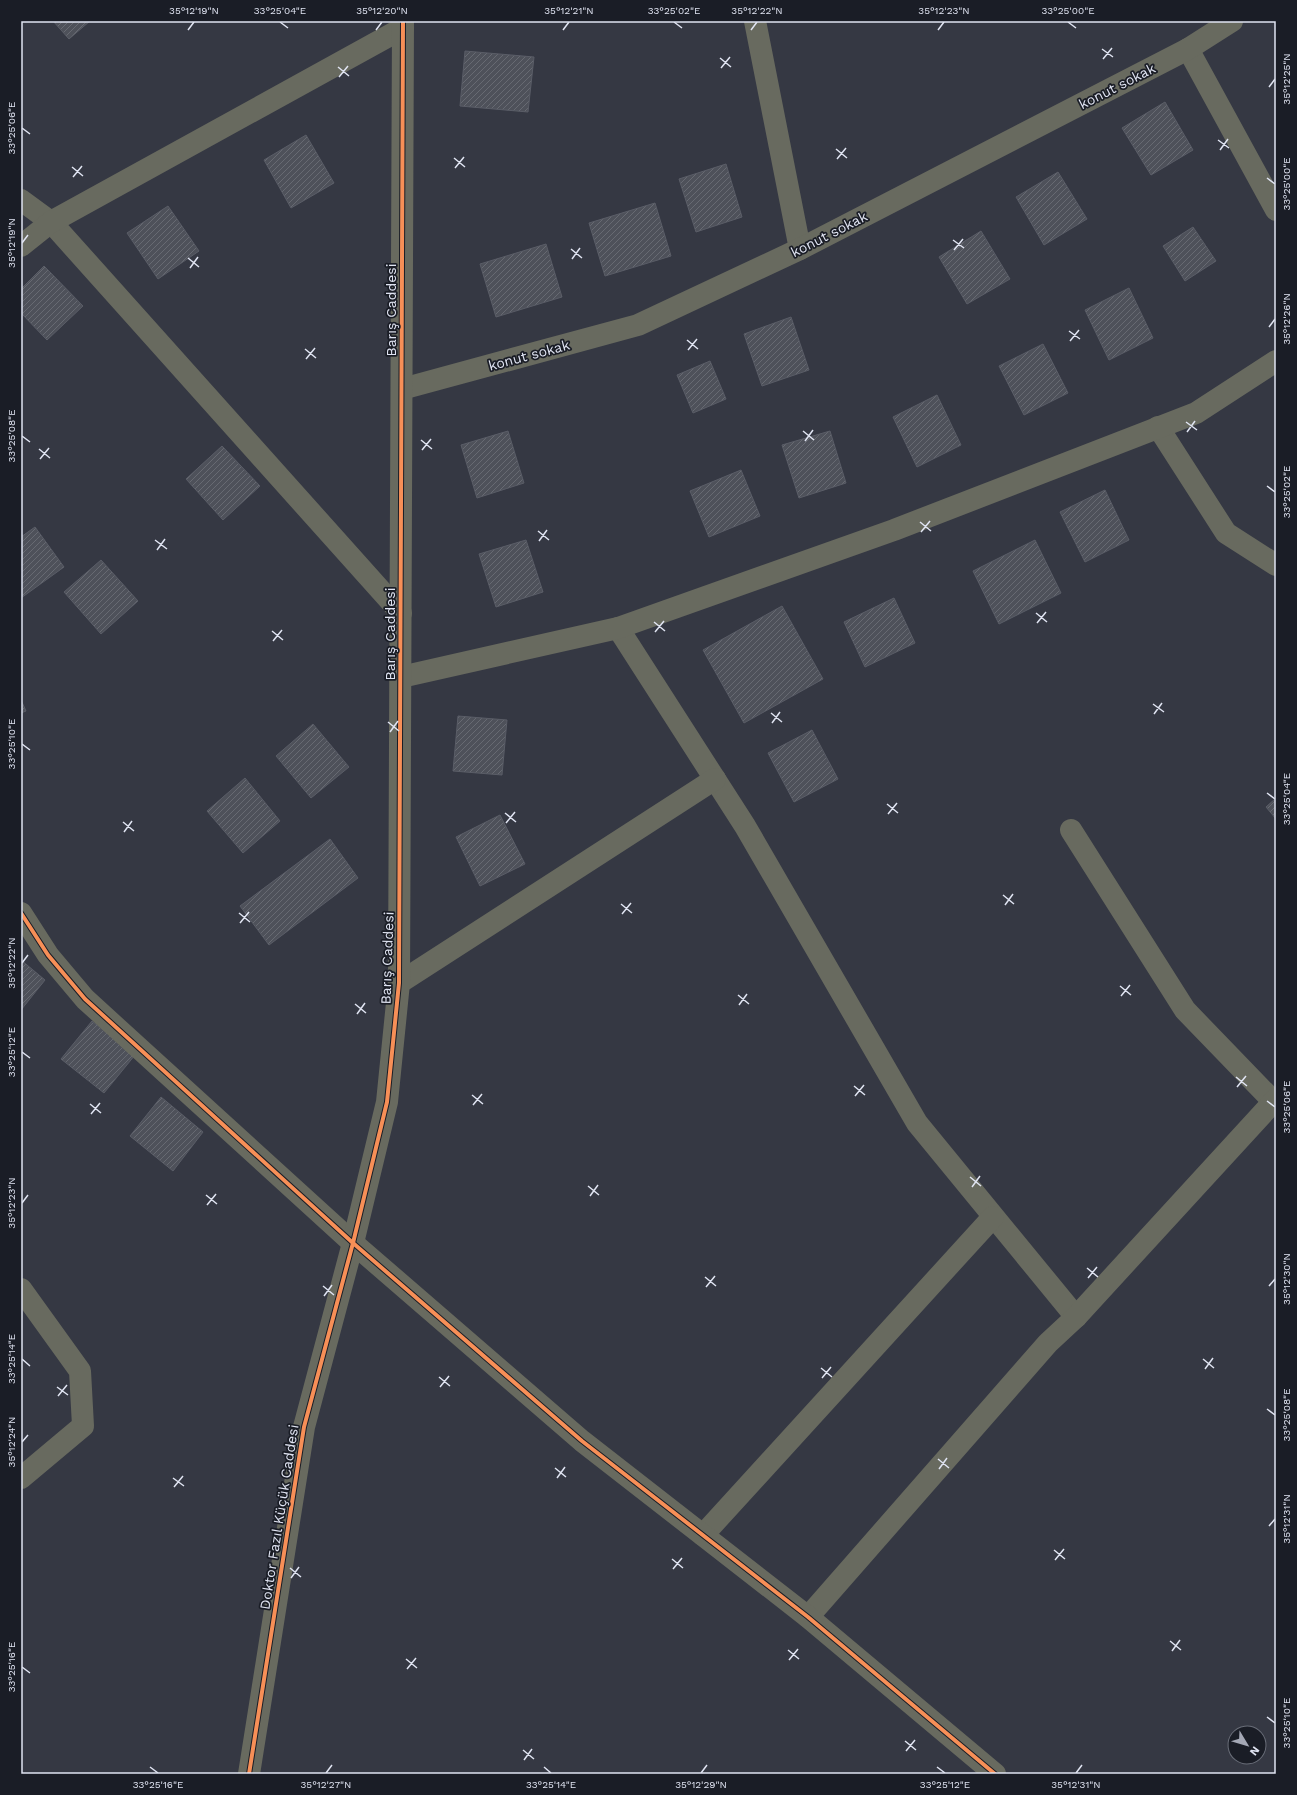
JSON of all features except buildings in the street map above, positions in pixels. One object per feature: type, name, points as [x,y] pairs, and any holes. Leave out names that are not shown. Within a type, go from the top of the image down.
[{"type":"street","points":[[755,21],[800,249]]},
{"type":"street","name":"konut sokak","points":[[402,389],[638,326],[800,249],[1188,49],[1232,21]]},
{"type":"street","points":[[21,246],[51,222],[403,24]]},
{"type":"street","name":"Barış Caddesi","points":[[353,1243],[387,1102],[399,983],[403,24]]},
{"type":"street","points":[[1188,49],[1276,210]]},
{"type":"street","points":[[21,200],[51,222],[401,613]]},
{"type":"street","points":[[401,677],[618,628],[894,530],[1196,413],[1276,361]]},
{"type":"street","points":[[1158,427],[1226,533],[1276,565]]},
{"type":"street","points":[[618,628],[745,826],[917,1124],[1076,1318]]},
{"type":"street","points":[[399,983],[715,779]]},
{"type":"street","points":[[808,1617],[1048,1343],[1076,1318],[1275,1100],[1185,1010],[1071,830]]},
{"type":"street","points":[[21,913],[48,955],[86,999],[353,1243],[582,1441],[808,1617],[995,1774]]},
{"type":"street","points":[[702,1535],[993,1216]]},
{"type":"street","name":"Doktor Fazıl Küçük Caddesi","points":[[249,1774],[304,1427],[353,1243]]},
{"type":"street","points":[[21,1290],[80,1371],[83,1426],[21,1478]]},
{"type":"cycle path","points":[[249,1774],[304,1427],[353,1243],[387,1102],[399,983],[403,21]]},
{"type":"cycle path","points":[[21,913],[48,955],[85,999],[353,1243],[582,1441],[808,1617],[995,1774]]}]
